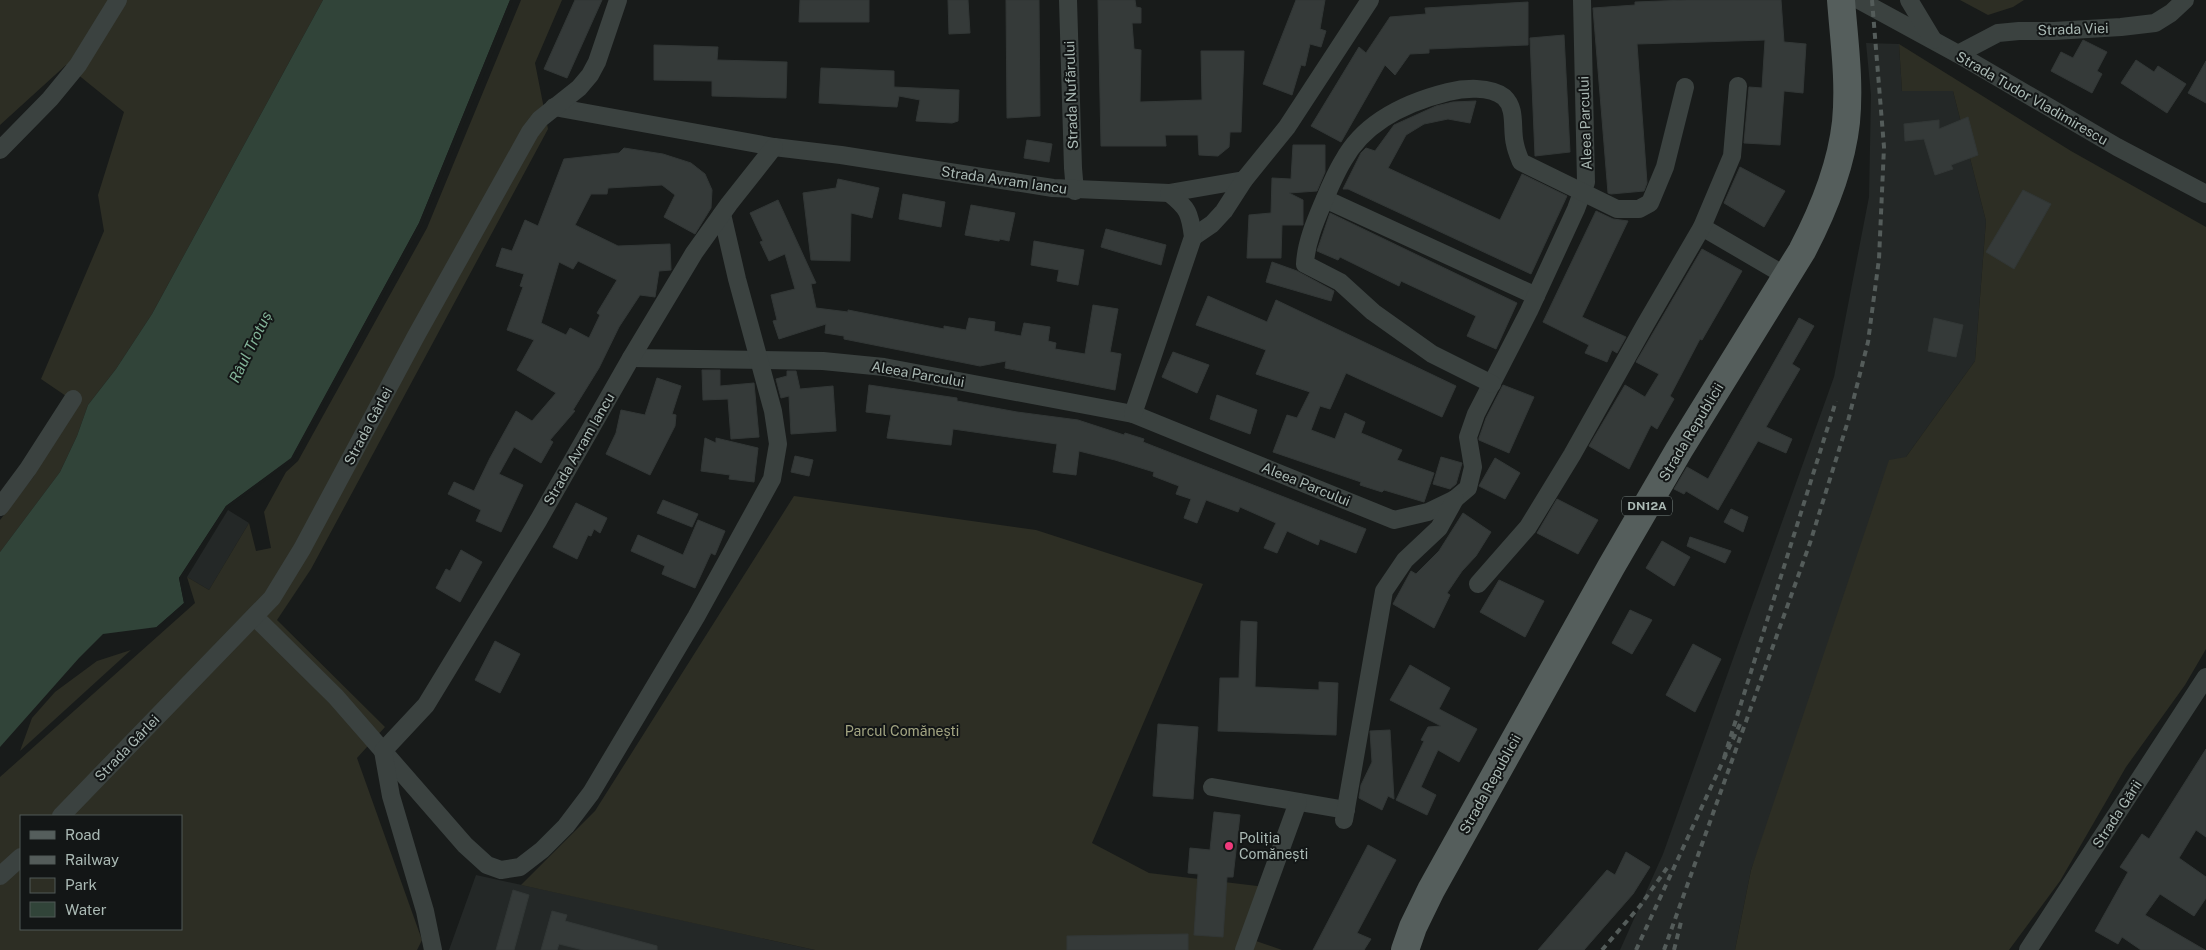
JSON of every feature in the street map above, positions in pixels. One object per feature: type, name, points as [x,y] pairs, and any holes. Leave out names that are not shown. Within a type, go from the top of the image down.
[{"type":"main road","name":"Strada Republicii","points":[[1405,950],[1424,903],[1556,664],[1679,450],[1786,276],[1822,212],[1831,188],[1846,123],[1847,94],[1841,0]]},
{"type":"street","points":[[0,150],[50,99],[78,66],[118,0]]},
{"type":"street","name":"Strada Gârlei","points":[[62,815],[272,598],[302,549],[412,344],[530,132],[540,119],[579,88],[590,76],[597,62],[618,0]]},
{"type":"street","name":"Strada Nufărului","points":[[1068,0],[1075,190]]},
{"type":"street","points":[[1193,237],[1212,224],[1236,195],[1244,180],[1287,127],[1370,0]]},
{"type":"street","name":"Aleea Parcului","points":[[631,358],[823,361],[884,367],[1133,414],[1394,520],[1428,512],[1455,499],[1468,488],[1473,467],[1468,437],[1476,414],[1536,296],[1586,182],[1582,0]]},
{"type":"street","name":"Strada Tudor Vladimirescu","points":[[1859,0],[1958,54],[2083,128],[2206,194]]},
{"type":"street","points":[[1909,0],[1933,41]]},
{"type":"street","name":"Strada Viei","points":[[1958,54],[1998,33],[2019,30],[2054,32],[2155,23],[2171,13],[2185,0]]},
{"type":"street","points":[[1478,584],[1528,528],[1572,455],[1644,325],[1702,227],[1732,156],[1738,86]]},
{"type":"street","points":[[1492,384],[1432,354],[1373,312],[1340,282],[1305,264],[1306,250],[1325,199],[1343,159],[1367,132],[1391,114],[1424,98],[1462,88],[1488,91],[1504,97],[1512,112],[1514,144],[1521,162],[1617,209],[1638,208],[1650,203],[1665,168],[1685,87]]},
{"type":"street","name":"Strada Avram Iancu","points":[[554,107],[774,147],[1075,190],[1169,193],[1244,180]]},
{"type":"street","name":"Strada Avram Iancu","points":[[382,751],[426,705],[538,521],[631,358],[694,253],[774,147]]},
{"type":"street","points":[[1133,414],[1193,237],[1190,215],[1183,204],[1169,193]]},
{"type":"street","points":[[1325,199],[1536,296]]},
{"type":"street","points":[[254,617],[336,698],[465,845],[487,865],[501,870],[520,867],[542,850],[566,826],[592,793],[696,617],[772,479],[778,444],[773,410],[737,279],[722,214]]},
{"type":"street","points":[[1702,227],[1786,276]]},
{"type":"street","points":[[0,506],[28,469],[73,399]]},
{"type":"street","points":[[1212,787],[1298,802],[1345,815],[1384,591],[1405,560],[1439,528],[1455,499]]},
{"type":"street","name":"Strada Gării","points":[[2028,950],[2206,677]]},
{"type":"street","points":[[382,751],[390,796],[425,911],[433,950]]},
{"type":"street","points":[[1244,950],[1298,802]]},
{"type":"street","points":[[0,876],[20,858]]},
{"type":"shaded area","points":[[1866,43],[1899,44],[1902,91],[1953,91],[1986,221],[1975,361],[1906,457],[1751,870],[1735,950],[1620,950],[1663,854],[1834,377],[1869,197],[1871,95]]},
{"type":"shaded area","points":[[228,510],[249,523],[209,590],[187,577]]},
{"type":"shaded area","points":[[476,875],[591,900],[815,950],[449,950]]},
{"type":"green space","points":[[0,0],[323,0],[152,314],[116,369],[88,405],[77,436],[60,472],[0,552],[0,520],[34,476],[66,396],[41,379],[104,231],[98,195],[124,112],[66,65],[0,125]]},
{"type":"green space","points":[[521,0],[562,0],[535,63],[548,129],[311,569],[277,620],[385,727],[357,758],[422,940],[417,950],[0,950],[0,777],[195,603],[187,577],[209,590],[249,523],[256,551],[271,548],[264,512],[286,472],[298,461],[427,228]]},
{"type":"green space","points":[[1960,0],[2024,0],[2013,7],[1988,15]]},
{"type":"green space","points":[[1899,44],[2071,151],[2206,227],[2206,649],[2185,685],[2126,767],[2060,881],[2009,950],[1735,950],[1751,870],[1889,460],[1906,457],[1975,361],[1986,221],[1953,91],[1902,91]]},
{"type":"green space","name":"Parcul Comănești","points":[[794,496],[1036,530],[1203,584],[1092,843],[1149,873],[1275,888],[1256,941],[1282,950],[815,950],[521,885],[595,811]]},
{"type":"green space","points":[[131,650],[20,751],[32,718],[55,692],[97,661]]},
{"type":"water","name":"Râul Trotuș","points":[[323,0],[510,0],[419,223],[291,459],[226,506],[179,578],[184,603],[157,627],[103,634],[79,658],[0,747],[0,552],[60,472],[77,436],[88,405],[116,369],[152,314]]},
{"type":"pier","points":[[510,0],[513,0],[497,43],[422,225],[293,460],[228,508],[182,578],[186,604],[158,629],[153,630],[184,603],[179,578],[226,506],[291,458],[419,223]]},
{"type":"building","points":[[575,0],[602,0],[567,78],[544,69]]},
{"type":"building","points":[[800,0],[869,0],[869,22],[799,22]]},
{"type":"building","points":[[948,0],[968,0],[970,33],[949,34]]},
{"type":"building","points":[[1006,0],[1039,0],[1040,116],[1007,118]]},
{"type":"building","points":[[1098,0],[1135,0],[1136,7],[1141,8],[1141,23],[1132,23],[1134,49],[1141,50],[1140,102],[1202,100],[1201,51],[1244,51],[1241,132],[1230,132],[1229,147],[1218,156],[1199,155],[1198,135],[1165,135],[1166,146],[1101,146]]},
{"type":"building","points":[[1296,0],[1325,0],[1320,29],[1326,31],[1321,47],[1310,44],[1305,66],[1301,65],[1292,95],[1263,84]]},
{"type":"building","points":[[1781,0],[1784,42],[1806,44],[1803,93],[1784,91],[1780,145],[1744,143],[1749,87],[1762,88],[1765,40],[1637,44],[1647,183],[1644,191],[1608,193],[1593,8],[1635,5],[1635,2]]},
{"type":"building","points":[[1528,2],[1528,45],[1429,49],[1429,53],[1410,54],[1395,75],[1385,65],[1341,142],[1311,126],[1359,47],[1366,53],[1390,17],[1426,14],[1425,8]]},
{"type":"building","points":[[1564,35],[1570,152],[1535,156],[1530,38]]},
{"type":"building","points":[[2083,40],[2107,52],[2097,71],[2102,74],[2092,93],[2051,71],[2061,52],[2073,58]]},
{"type":"building","points":[[654,45],[718,47],[717,60],[787,62],[786,98],[712,96],[712,81],[654,80]]},
{"type":"building","points":[[2136,60],[2154,72],[2158,66],[2186,84],[2167,113],[2121,83]]},
{"type":"building","points":[[2206,61],[2206,103],[2188,93]]},
{"type":"building","points":[[821,68],[894,71],[894,87],[959,90],[958,121],[952,123],[916,121],[920,100],[899,96],[897,107],[819,103]]},
{"type":"building","points":[[1476,101],[1470,123],[1448,119],[1424,124],[1406,135],[1388,168],[1500,220],[1522,174],[1567,196],[1531,274],[1348,189],[1343,189],[1361,153],[1366,148],[1375,151],[1394,125],[1436,106],[1453,102]]},
{"type":"building","points":[[1968,117],[1978,155],[1951,165],[1953,169],[1935,175],[1924,139],[1905,141],[1904,124],[1939,120],[1939,129]]},
{"type":"building","points":[[1027,140],[1052,144],[1049,162],[1024,158]]},
{"type":"building","points":[[1293,145],[1325,145],[1325,172],[1317,191],[1289,193],[1303,200],[1303,225],[1282,225],[1281,258],[1247,258],[1249,215],[1271,213],[1272,178],[1291,179]]},
{"type":"building","points":[[624,148],[663,154],[691,163],[705,174],[712,190],[711,208],[695,234],[664,217],[675,195],[662,185],[608,188],[607,194],[591,194],[575,225],[618,246],[670,244],[671,270],[659,271],[655,297],[640,295],[619,327],[599,368],[573,410],[575,411],[550,440],[553,442],[541,463],[514,447],[499,474],[523,485],[501,532],[476,521],[481,510],[448,494],[454,482],[474,491],[516,411],[532,421],[556,393],[517,370],[534,340],[507,330],[523,287],[520,286],[524,274],[496,266],[502,248],[512,251],[525,220],[538,226],[564,159],[619,153]],"holes":[[[578,261],[617,280],[597,313],[600,315],[589,338],[570,328],[566,335],[541,323],[559,262],[573,269]]]},
{"type":"building","points":[[1740,167],[1785,191],[1764,227],[1724,203]]},
{"type":"building","points":[[838,179],[879,188],[872,218],[851,213],[850,261],[811,260],[803,193],[836,188]]},
{"type":"building","points":[[2023,190],[2051,204],[2014,269],[1986,252]]},
{"type":"building","points":[[903,194],[945,202],[941,227],[899,219]]},
{"type":"building","points":[[778,200],[816,283],[811,284],[816,308],[848,312],[848,310],[944,329],[944,326],[966,330],[969,318],[995,322],[994,331],[1021,336],[1024,323],[1050,327],[1048,341],[1056,343],[1055,349],[1085,354],[1093,305],[1118,309],[1110,352],[1121,354],[1115,390],[1005,368],[1006,361],[980,366],[844,339],[844,336],[825,333],[826,324],[779,339],[773,321],[777,320],[771,295],[795,289],[785,254],[769,261],[760,242],[763,241],[750,213]]},
{"type":"building","points":[[971,205],[1015,213],[1009,241],[965,235]]},
{"type":"building","points":[[1596,211],[1613,219],[1628,221],[1582,317],[1626,337],[1617,353],[1612,350],[1607,362],[1585,353],[1589,345],[1543,322]]},
{"type":"building","points":[[1330,213],[1517,303],[1496,349],[1467,336],[1476,316],[1401,281],[1399,286],[1340,257],[1338,260],[1317,251]]},
{"type":"building","points":[[1106,229],[1166,245],[1161,265],[1101,247]]},
{"type":"building","points":[[1034,241],[1084,250],[1078,285],[1057,281],[1059,270],[1031,265]]},
{"type":"building","points":[[1702,249],[1742,271],[1702,340],[1700,339],[1670,396],[1674,399],[1657,429],[1651,425],[1629,469],[1589,446],[1625,385],[1645,397],[1659,374],[1636,362]]},
{"type":"building","points":[[1272,262],[1297,271],[1334,291],[1331,301],[1266,282]]},
{"type":"building","points":[[1208,296],[1267,322],[1276,300],[1456,386],[1442,417],[1346,373],[1330,409],[1320,406],[1311,430],[1335,439],[1345,413],[1365,422],[1361,433],[1402,450],[1397,460],[1434,473],[1424,502],[1360,485],[1361,482],[1273,452],[1287,415],[1297,418],[1310,392],[1256,374],[1266,350],[1196,325]]},
{"type":"building","points":[[1799,318],[1814,326],[1792,364],[1800,369],[1766,427],[1792,439],[1786,453],[1758,441],[1718,510],[1686,491],[1684,494],[1674,489],[1687,467],[1708,479]]},
{"type":"building","points":[[1934,318],[1963,325],[1956,357],[1928,351]]},
{"type":"building","points":[[1173,352],[1209,365],[1197,393],[1162,377]]},
{"type":"building","points":[[702,370],[720,370],[720,386],[754,383],[759,437],[731,439],[728,399],[703,400]]},
{"type":"building","points":[[787,371],[796,371],[800,389],[833,386],[836,431],[791,434],[789,396],[781,398],[776,379],[787,376]]},
{"type":"building","points":[[657,378],[681,386],[672,414],[676,415],[675,426],[650,475],[606,454],[616,433],[621,410],[645,415]]},
{"type":"building","points":[[869,385],[957,398],[957,401],[1017,412],[1078,420],[1124,435],[1125,433],[1144,439],[1143,442],[1366,529],[1356,553],[1320,539],[1318,545],[1287,531],[1277,553],[1264,548],[1276,523],[1240,507],[1238,512],[1206,500],[1197,523],[1184,518],[1191,499],[1176,494],[1179,486],[1153,476],[1154,472],[1115,460],[1079,451],[1076,475],[1053,472],[1057,444],[953,429],[951,445],[887,438],[891,415],[866,412]]},
{"type":"building","points":[[1503,385],[1534,397],[1509,453],[1479,440],[1486,418]]},
{"type":"building","points":[[1217,395],[1257,410],[1250,434],[1210,419]]},
{"type":"building","points":[[705,438],[716,443],[716,438],[758,448],[754,482],[729,479],[730,475],[701,471]]},
{"type":"building","points":[[795,456],[813,460],[809,476],[791,472]]},
{"type":"building","points":[[1441,457],[1462,463],[1456,484],[1450,489],[1433,484]]},
{"type":"building","points":[[1495,458],[1520,473],[1505,499],[1479,486]]},
{"type":"building","points":[[1557,499],[1598,520],[1578,554],[1537,533]]},
{"type":"building","points":[[663,500],[698,514],[692,527],[657,513]]},
{"type":"building","points":[[576,503],[607,518],[600,533],[594,529],[591,536],[588,535],[577,559],[553,547]]},
{"type":"building","points":[[1731,509],[1748,517],[1743,532],[1724,522]]},
{"type":"building","points":[[1463,513],[1491,532],[1476,556],[1462,571],[1447,593],[1450,595],[1434,628],[1393,604],[1411,571],[1416,574],[1439,551]]},
{"type":"building","points":[[698,520],[725,531],[715,555],[711,553],[695,588],[662,574],[665,566],[631,551],[638,535],[683,555]]},
{"type":"building","points":[[1690,537],[1731,551],[1725,563],[1687,546]]},
{"type":"building","points":[[1662,541],[1690,557],[1674,586],[1646,568]]},
{"type":"building","points":[[461,550],[482,562],[460,602],[436,588],[446,569],[450,571]]},
{"type":"building","points":[[1499,580],[1544,601],[1525,637],[1480,612]]},
{"type":"building","points":[[1630,610],[1652,620],[1632,654],[1612,643]]},
{"type":"building","points":[[1241,621],[1257,622],[1255,687],[1319,690],[1319,682],[1338,683],[1336,735],[1218,731],[1220,678],[1239,678]]},
{"type":"building","points":[[495,641],[520,654],[500,693],[475,680]]},
{"type":"building","points":[[1693,644],[1721,659],[1695,712],[1666,695]]},
{"type":"building","points":[[1410,665],[1450,688],[1439,709],[1477,729],[1459,762],[1438,750],[1421,787],[1436,795],[1427,815],[1396,800],[1424,741],[1421,740],[1428,727],[1441,726],[1390,700]]},
{"type":"building","points":[[1158,724],[1198,727],[1193,799],[1153,796]]},
{"type":"building","points":[[1390,730],[1394,799],[1388,796],[1382,810],[1359,798],[1361,785],[1372,762],[1370,731]]},
{"type":"building","points":[[2206,749],[2206,837],[2196,830],[2179,858],[2206,877],[2206,898],[2194,916],[2160,894],[2145,915],[2205,950],[2141,950],[2122,937],[2118,944],[2095,931],[2128,872],[2120,867],[2142,834],[2149,839]]},
{"type":"building","points":[[1214,812],[1240,815],[1233,877],[1227,877],[1223,937],[1194,935],[1198,874],[1188,873],[1190,848],[1210,850]]},
{"type":"building","points":[[1368,845],[1396,860],[1357,933],[1371,939],[1364,950],[1313,950]]},
{"type":"building","points":[[1626,852],[1650,867],[1633,894],[1584,950],[1538,950],[1607,870],[1615,875]]},
{"type":"building","points":[[513,890],[529,895],[514,950],[496,950]]},
{"type":"building","points":[[552,911],[567,915],[565,921],[657,946],[657,950],[583,950],[559,944],[557,950],[541,950]]},
{"type":"building","points":[[1188,934],[1188,950],[1067,950],[1067,936]]},
{"type":"railway","points":[[1664,950],[1810,543],[1848,421],[1868,342],[1879,259],[1884,147],[1872,0]]},
{"type":"railway","points":[[1740,724],[1723,761],[1836,401]]},
{"type":"railway","points":[[1636,950],[1723,761]]},
{"type":"railway","points":[[1602,950],[1640,906],[1667,868]]},
{"type":"railway","points":[[1674,950],[1682,918]]},
{"type":"place","name":"Poliția Comănești","points":[[1229,846]]}]
